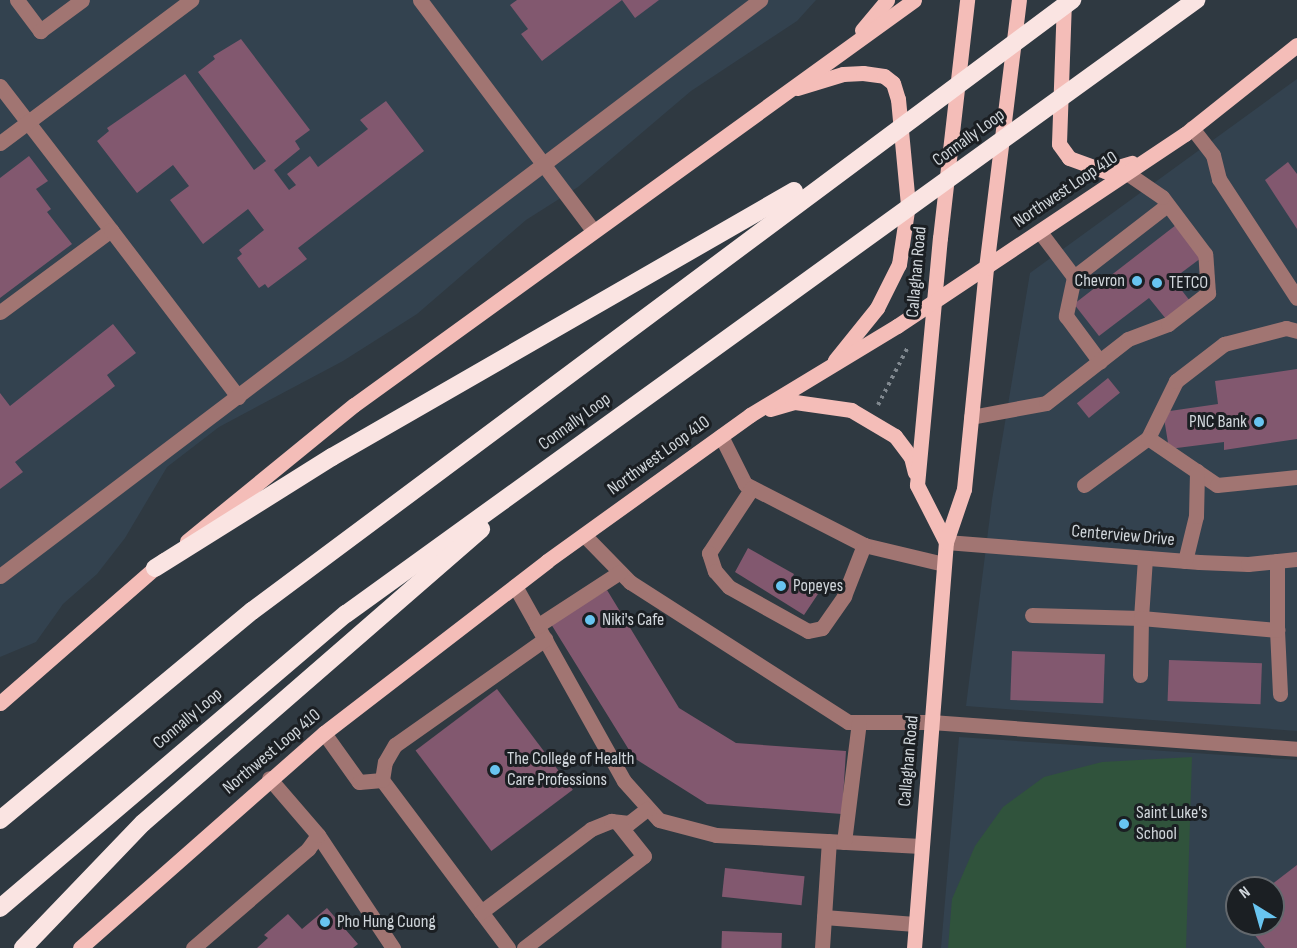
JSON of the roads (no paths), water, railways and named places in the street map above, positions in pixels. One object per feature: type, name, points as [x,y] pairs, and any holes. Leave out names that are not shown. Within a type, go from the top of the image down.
[{"type":"highway","points":[[0,820],[252,610],[868,149],[1072,0]]},
{"type":"highway","name":"Connally Loop","points":[[0,908],[346,614],[1196,0]]},
{"type":"highway","points":[[155,568],[332,457],[868,149]]},
{"type":"highway","points":[[23,948],[142,823],[573,449]]},
{"type":"main road","points":[[845,50],[887,0]]},
{"type":"main road","points":[[0,703],[155,568],[354,405],[914,0]]},
{"type":"main road","name":"Callaghan Road","points":[[917,485],[933,302],[967,0]]},
{"type":"main road","name":"Callaghan Road","points":[[914,948],[946,542],[964,489],[986,268],[1019,0]]},
{"type":"main road","points":[[1064,0],[1059,144],[1069,158],[1105,171],[1121,169],[1188,131]]},
{"type":"main road","name":"Northwest Loop 410","points":[[80,948],[269,778],[515,586],[750,415],[986,268],[1188,131],[1297,45]]},
{"type":"main road","points":[[785,92],[843,74],[863,74],[884,76],[893,83],[898,99],[908,204],[899,264],[877,308],[827,369]]},
{"type":"main road","points":[[750,415],[795,402],[851,410],[895,435],[911,457],[917,485],[946,542]]},
{"type":"street","points":[[17,0],[40,31],[82,0]]},
{"type":"street","points":[[0,143],[191,0]]},
{"type":"street","points":[[420,0],[593,230]]},
{"type":"street","points":[[0,576],[545,166],[760,0]]},
{"type":"street","points":[[0,86],[238,397]]},
{"type":"street","points":[[1188,131],[1214,155],[1219,179],[1297,298]]},
{"type":"street","points":[[971,417],[1046,404],[1128,339],[1168,324],[1208,293],[1204,254],[1167,204],[1127,173]]},
{"type":"street","points":[[1100,362],[1066,316],[1074,277],[1167,204]]},
{"type":"street","points":[[0,312],[111,230]]},
{"type":"street","points":[[1040,232],[1074,277]]},
{"type":"street","points":[[1084,485],[1148,438],[1176,381],[1224,344],[1286,328],[1297,331]]},
{"type":"street","points":[[721,436],[745,484],[864,545],[944,564]]},
{"type":"street","points":[[1148,438],[1217,485],[1297,477]]},
{"type":"street","points":[[1185,561],[1196,516],[1197,471]]},
{"type":"street","points":[[752,488],[709,553],[714,571],[729,587],[808,631],[822,628],[844,596],[864,545]]},
{"type":"street","points":[[584,535],[620,572],[658,601],[848,722],[931,722],[1297,748]]},
{"type":"street","name":"Centerview Drive","points":[[946,542],[1185,561],[1297,559]]},
{"type":"street","points":[[1140,675],[1145,558]]},
{"type":"street","points":[[1277,561],[1280,694]]},
{"type":"street","points":[[508,948],[382,780],[385,762],[395,746],[620,572]]},
{"type":"street","points":[[515,586],[624,781],[659,820],[716,835],[921,846]]},
{"type":"street","points":[[1032,615],[1141,618],[1278,630]]},
{"type":"street","points":[[822,948],[824,917],[859,722]]},
{"type":"street","points":[[324,733],[359,782],[382,780]]},
{"type":"street","points":[[269,778],[318,835],[393,948]]},
{"type":"street","points":[[481,912],[591,830],[617,822],[629,823],[647,809]]},
{"type":"street","points":[[524,948],[644,856],[617,822]]},
{"type":"street","points":[[193,948],[308,849],[318,835]]},
{"type":"street","points":[[824,917],[915,924]]},
{"type":"place","name":"Chevron","points":[[1137,281]]},
{"type":"place","name":"TETCO","points":[[1157,283]]},
{"type":"place","name":"PNC Bank","points":[[1259,422]]},
{"type":"place","name":"Popeyes","points":[[781,586]]},
{"type":"place","name":"Niki's Cafe","points":[[590,620]]},
{"type":"place","name":"The College of Health Care Professions","points":[[495,770]]},
{"type":"place","name":"Saint Luke's School","points":[[1124,824]]},
{"type":"place","name":"Pho Hung Cuong","points":[[325,922]]}]
